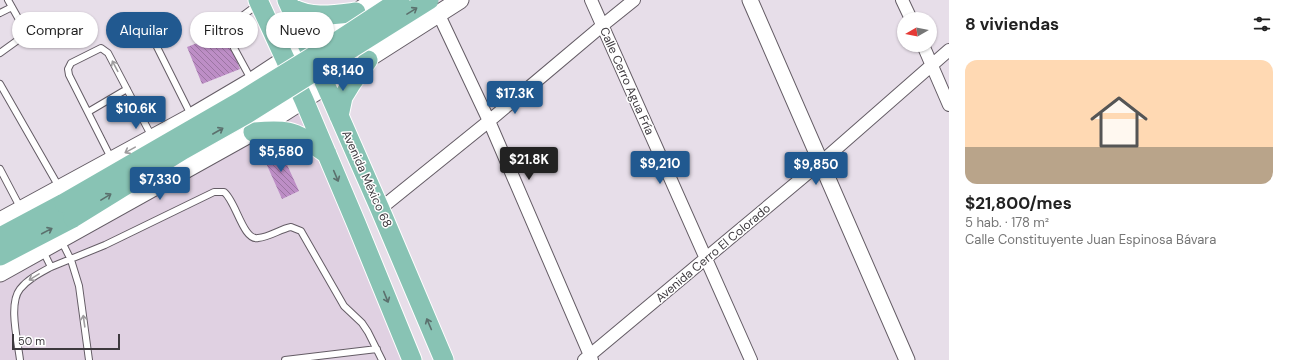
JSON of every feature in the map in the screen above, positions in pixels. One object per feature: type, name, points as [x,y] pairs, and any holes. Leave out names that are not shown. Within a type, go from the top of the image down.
[{"type":"main road","points":[[334,27],[375,0]]},
{"type":"main road","points":[[0,237],[65,203],[239,102],[333,44],[400,0]]},
{"type":"main road","points":[[0,222],[22,210],[65,203],[183,150],[434,7],[460,0]]},
{"type":"main road","points":[[259,1],[304,100],[412,360]]},
{"type":"main road","points":[[288,3],[302,13],[312,15],[356,12]]},
{"type":"main road","points":[[0,273],[253,132],[368,60],[434,7]]},
{"type":"main road","points":[[0,256],[65,203],[112,160],[191,117],[252,81],[303,48]]},
{"type":"main road","name":"Avenida México 68","points":[[308,48],[380,209],[444,360]]},
{"type":"main road","points":[[339,116],[344,97],[350,84],[368,60]]},
{"type":"main road","points":[[253,132],[288,132],[300,136],[327,154]]},
{"type":"street","name":"Calle Cerro Agua Fría","points":[[591,0],[751,360]]},
{"type":"street","points":[[380,209],[490,121],[634,0]]},
{"type":"street","points":[[750,0],[907,360]]},
{"type":"street","points":[[902,0],[908,12]]},
{"type":"street","points":[[434,7],[490,121],[589,358]]},
{"type":"street","name":"Avenida Cerro El Colorado","points":[[589,358],[820,163],[949,50]]},
{"type":"street","points":[[926,52],[949,105]]},
{"type":"lane","points":[[0,53],[18,40],[23,33],[23,28],[8,0]]},
{"type":"lane","points":[[252,81],[234,48],[231,39],[233,31],[241,17],[259,1]]},
{"type":"lane","points":[[0,13],[12,7]]},
{"type":"lane","points":[[112,160],[69,75],[68,69],[71,63],[101,48],[108,53],[152,138]]},
{"type":"lane","points":[[157,48],[191,117]]},
{"type":"lane","points":[[0,84],[65,203]]},
{"type":"lane","points":[[88,112],[126,89]]},
{"type":"lane","points":[[0,169],[22,210]]},
{"type":"lane","points":[[20,360],[14,306],[17,293],[27,282],[51,267],[71,260],[137,230],[218,191],[224,192],[231,199],[245,230],[253,238],[259,238],[291,227],[301,231],[344,306],[362,323],[382,360]]},
{"type":"lane","points":[[61,240],[71,260],[78,286],[89,360]]},
{"type":"lane","points":[[42,250],[51,267]]},
{"type":"lane","points":[[285,360],[318,358],[377,349]]},
{"type":"shaded area","points":[[297,83],[415,360],[0,360],[0,261]]},
{"type":"building","points":[[190,46],[190,48],[232,48],[240,69],[202,84],[187,47]]},
{"type":"building","points":[[279,147],[299,191],[282,199],[262,154]]}]
